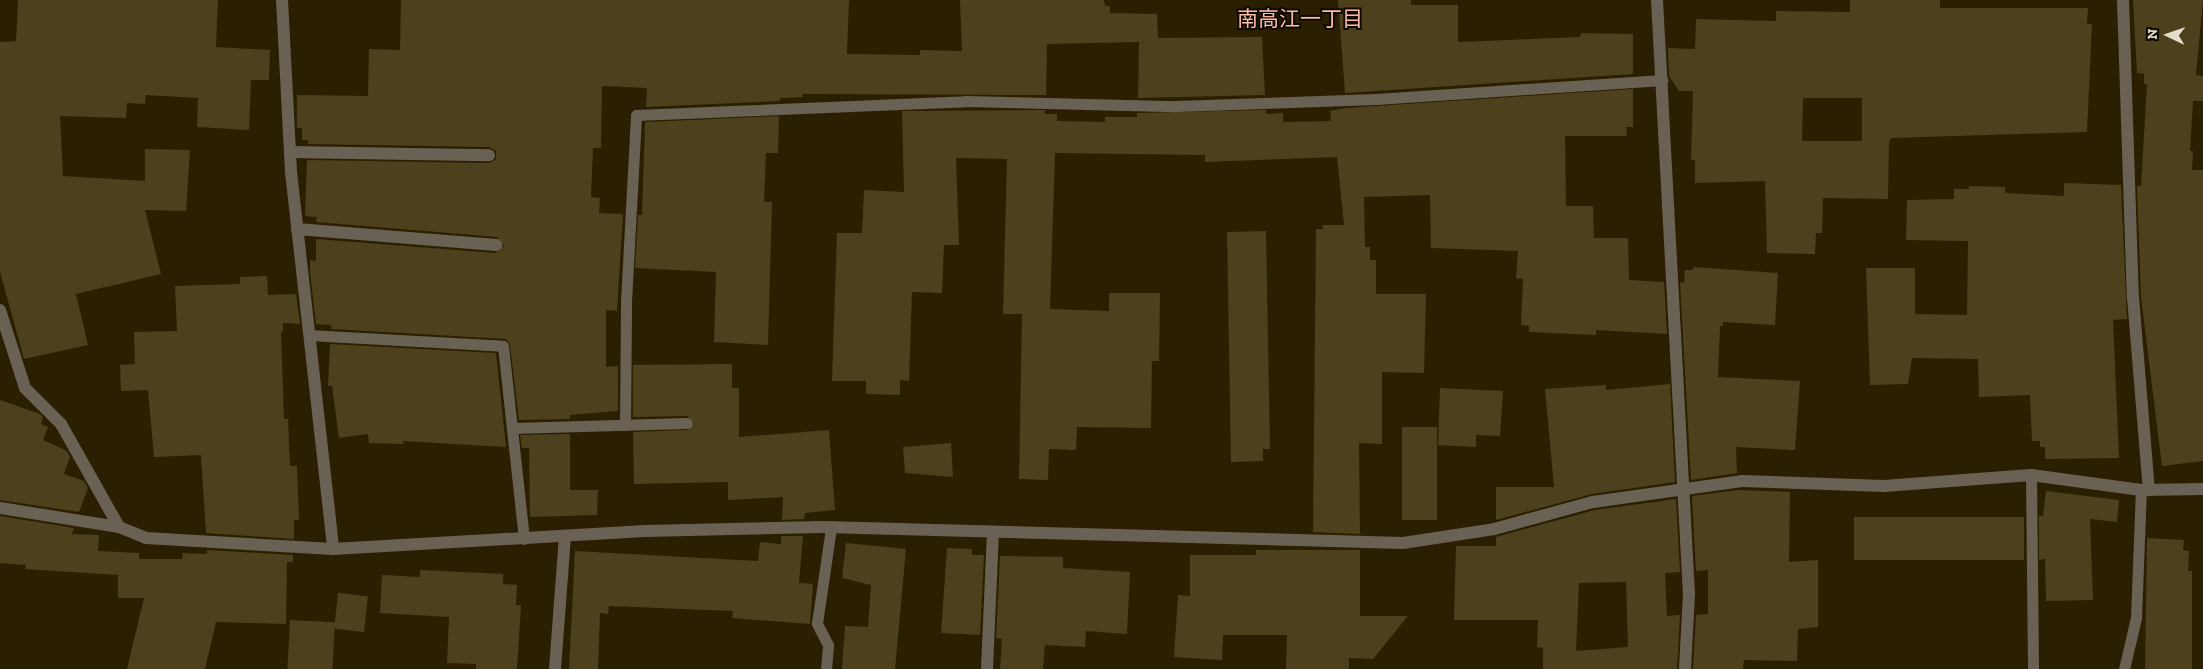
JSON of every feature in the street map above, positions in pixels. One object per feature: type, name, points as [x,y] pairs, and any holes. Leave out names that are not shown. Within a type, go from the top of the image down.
[{"type":"street","points":[[282,0],[290,152],[297,229],[333,549]]},
{"type":"street","points":[[1657,0],[1689,594],[1685,669]]},
{"type":"street","points":[[2123,0],[2133,297],[2145,490]]},
{"type":"street","points":[[290,152],[489,155]]},
{"type":"street","points":[[297,229],[496,245]]},
{"type":"street","points":[[0,310],[25,388],[61,424],[120,527]]},
{"type":"street","points":[[0,508],[120,527],[146,538],[333,549],[644,531],[831,528],[1403,542],[1494,529],[1593,502],[1742,481],[1884,486],[2031,475],[2145,490],[2203,489]]},
{"type":"street","points":[[987,669],[993,533]]},
{"type":"street","points":[[555,669],[565,537]]},
{"type":"lane","points":[[625,425],[626,301],[636,115],[966,102],[1176,106],[1376,99],[1662,80]]},
{"type":"lane","points":[[309,335],[503,346],[524,539]]},
{"type":"lane","points":[[512,428],[687,423]]},
{"type":"lane","points":[[2031,475],[2033,669]]},
{"type":"lane","points":[[2124,669],[2136,618],[2145,490]]},
{"type":"lane","points":[[826,669],[828,645],[818,623],[831,528]]},
{"type":"building","points":[[18,0],[218,0],[216,47],[270,50],[269,80],[251,80],[249,130],[197,127],[198,98],[146,95],[145,104],[127,103],[126,118],[60,116],[63,176],[145,181],[145,149],[190,150],[186,211],[145,210],[161,274],[76,294],[88,345],[24,359],[0,272],[0,42],[16,41]]},
{"type":"building","points":[[401,0],[849,0],[847,54],[920,55],[920,50],[962,51],[960,0],[1104,0],[1105,6],[1110,6],[1110,13],[1157,14],[1158,38],[1262,37],[1265,95],[1138,98],[1139,42],[1047,44],[1046,95],[802,94],[803,97],[780,98],[780,101],[646,107],[647,88],[602,86],[601,148],[593,148],[591,197],[600,198],[599,213],[623,214],[617,311],[606,310],[606,367],[618,366],[618,411],[570,415],[570,419],[519,420],[510,345],[506,339],[331,329],[331,325],[316,324],[310,260],[316,261],[316,239],[495,253],[504,246],[497,237],[316,222],[317,217],[305,216],[307,160],[489,163],[496,159],[496,151],[489,147],[308,144],[308,140],[302,140],[302,128],[297,128],[297,95],[368,96],[369,49],[400,50]]},
{"type":"building","points":[[1338,0],[1411,0],[1411,5],[1458,5],[1458,42],[1580,37],[1581,33],[1633,34],[1633,74],[1345,93]]},
{"type":"building","points":[[1850,0],[1940,0],[1940,8],[2088,8],[2087,24],[2092,24],[2087,132],[1891,138],[1889,141],[1888,199],[1823,198],[1822,233],[1816,233],[1815,254],[1767,253],[1765,181],[1695,183],[1695,160],[1691,160],[1693,91],[1679,91],[1669,76],[1668,48],[1695,49],[1696,19],[1776,21],[1776,11],[1850,12]],"holes":[[[1803,98],[1862,98],[1862,141],[1802,141]]]},
{"type":"building","points":[[2133,0],[2203,0],[2196,75],[2203,76],[2203,101],[2193,101],[2190,151],[2193,151],[2192,170],[2203,170],[2203,461],[2162,466],[2141,297],[2137,186],[2141,186],[2147,84],[2144,84],[2144,74],[2137,73]]},
{"type":"building","points":[[1633,89],[1633,127],[1626,127],[1627,136],[1565,136],[1566,206],[1593,206],[1594,238],[1628,238],[1629,280],[1664,282],[1667,334],[1596,330],[1596,335],[1529,332],[1529,326],[1521,325],[1523,279],[1516,278],[1518,251],[1431,248],[1430,195],[1364,197],[1365,247],[1370,247],[1370,260],[1376,260],[1376,294],[1426,294],[1424,373],[1382,372],[1382,444],[1359,443],[1360,534],[1313,532],[1316,229],[1323,229],[1322,225],[1344,225],[1337,157],[1205,162],[1205,155],[1055,153],[1050,309],[1109,311],[1109,293],[1160,293],[1159,361],[1152,361],[1151,428],[1077,427],[1076,450],[1049,449],[1048,480],[1019,479],[1022,314],[1003,314],[1007,159],[956,158],[959,245],[944,245],[942,293],[912,292],[909,381],[900,380],[900,395],[866,394],[866,381],[832,381],[837,233],[862,233],[864,190],[904,192],[902,111],[1045,110],[1045,114],[1057,114],[1057,121],[1105,122],[1105,117],[1137,117],[1137,113],[1266,110],[1266,114],[1283,113],[1283,122],[1331,121],[1330,111],[1346,108]]},
{"type":"building","points":[[779,116],[778,153],[766,153],[764,202],[772,202],[768,345],[714,342],[716,272],[635,268],[638,215],[642,215],[645,122]]},
{"type":"building","points":[[2064,183],[2121,185],[2127,319],[2113,320],[2119,458],[2045,459],[2045,447],[2040,447],[2040,441],[2032,441],[2030,395],[1979,397],[1978,359],[1912,358],[1908,384],[1870,385],[1866,268],[1915,268],[1915,314],[1967,315],[1968,241],[1906,240],[1907,200],[1954,199],[1954,189],[1969,189],[1969,186],[2005,187],[2005,193],[2064,196]]},
{"type":"building","points":[[1266,231],[1270,449],[1263,449],[1263,461],[1231,462],[1227,232]]},
{"type":"building","points":[[1693,267],[1778,273],[1775,325],[1723,322],[1723,326],[1720,326],[1718,377],[1800,381],[1795,450],[1736,447],[1737,473],[1691,480],[1680,282],[1684,283],[1685,270],[1693,270]]},
{"type":"building","points":[[267,276],[268,295],[296,294],[300,324],[283,323],[283,331],[281,332],[284,419],[288,419],[290,466],[297,466],[299,520],[294,520],[294,539],[206,533],[201,455],[154,457],[148,390],[121,391],[120,365],[135,364],[134,332],[177,331],[175,286],[240,284],[240,277]]},
{"type":"building","points":[[330,344],[496,353],[506,447],[403,441],[403,444],[369,443],[368,434],[339,438],[332,386],[328,386]]},
{"type":"building","points":[[732,364],[732,388],[739,388],[739,437],[829,430],[835,510],[805,513],[804,519],[782,520],[783,497],[728,500],[728,482],[634,484],[633,432],[687,430],[694,423],[687,416],[633,417],[633,365]]},
{"type":"building","points":[[1670,384],[1675,482],[1592,494],[1496,520],[1496,487],[1554,487],[1545,389],[1606,385],[1606,390]]},
{"type":"building","points":[[1440,388],[1503,391],[1500,436],[1476,435],[1476,447],[1438,445]]},
{"type":"building","points":[[0,400],[40,414],[43,417],[41,424],[48,427],[43,440],[67,451],[70,457],[64,474],[84,481],[88,488],[79,512],[0,500]]},
{"type":"building","points":[[1402,427],[1437,427],[1437,520],[1402,520]]},
{"type":"building","points":[[570,434],[570,490],[598,490],[597,515],[530,517],[529,448],[522,448],[520,435]]},
{"type":"building","points":[[951,443],[953,477],[905,473],[903,447]]},
{"type":"building","points":[[1738,490],[1790,492],[1789,562],[1818,560],[1818,627],[1798,629],[1797,661],[1744,660],[1743,669],[1693,669],[1696,615],[1708,614],[1708,570],[1696,571],[1692,496]]},
{"type":"building","points":[[2046,491],[2119,500],[2117,522],[2090,519],[2093,600],[2046,601],[2045,559],[2039,560],[2039,516],[2043,516]]},
{"type":"building","points":[[1676,499],[1680,572],[1665,573],[1667,616],[1680,615],[1677,669],[1543,669],[1543,648],[1537,647],[1538,620],[1454,620],[1456,546],[1496,546],[1496,537],[1595,510]],"holes":[[[1626,582],[1628,647],[1576,651],[1579,583]]]},
{"type":"building","points":[[0,516],[74,528],[72,534],[99,535],[98,551],[139,553],[139,559],[182,559],[183,553],[207,554],[207,550],[293,555],[293,562],[287,562],[286,624],[216,622],[205,669],[127,669],[144,598],[118,598],[118,575],[25,569],[26,565],[0,563]]},
{"type":"building","points":[[1854,517],[2024,517],[2024,560],[1854,560]]},
{"type":"building","points":[[781,536],[803,536],[799,583],[813,584],[810,624],[732,618],[733,611],[609,606],[608,614],[600,613],[598,669],[569,669],[575,551],[758,561],[760,542],[781,544]]},
{"type":"building","points":[[2147,538],[2184,540],[2183,550],[2189,551],[2188,571],[2192,571],[2192,669],[2145,669]]},
{"type":"building","points":[[846,543],[906,549],[895,669],[842,669],[845,626],[868,627],[871,585],[842,578]]},
{"type":"building","points":[[947,548],[972,549],[972,555],[984,555],[980,635],[941,633]]},
{"type":"building","points":[[1256,550],[1360,550],[1360,616],[1408,616],[1373,659],[1349,658],[1349,669],[1286,669],[1287,635],[1223,635],[1222,660],[1174,657],[1178,595],[1190,596],[1190,555],[1256,555]]},
{"type":"building","points":[[1000,556],[1063,557],[1063,568],[1130,572],[1127,634],[1086,631],[1085,647],[1045,645],[1043,669],[1000,669],[1002,639],[996,638]]},
{"type":"building","points":[[420,570],[503,574],[503,584],[517,585],[516,605],[521,605],[517,669],[476,669],[476,664],[447,663],[449,617],[380,613],[382,575],[420,577]]},
{"type":"building","points":[[338,593],[368,596],[364,632],[334,629]]},
{"type":"building","points":[[290,620],[335,622],[332,669],[287,669]]},
{"type":"district","name":"南高江一丁目","points":[[1300,19]]}]
